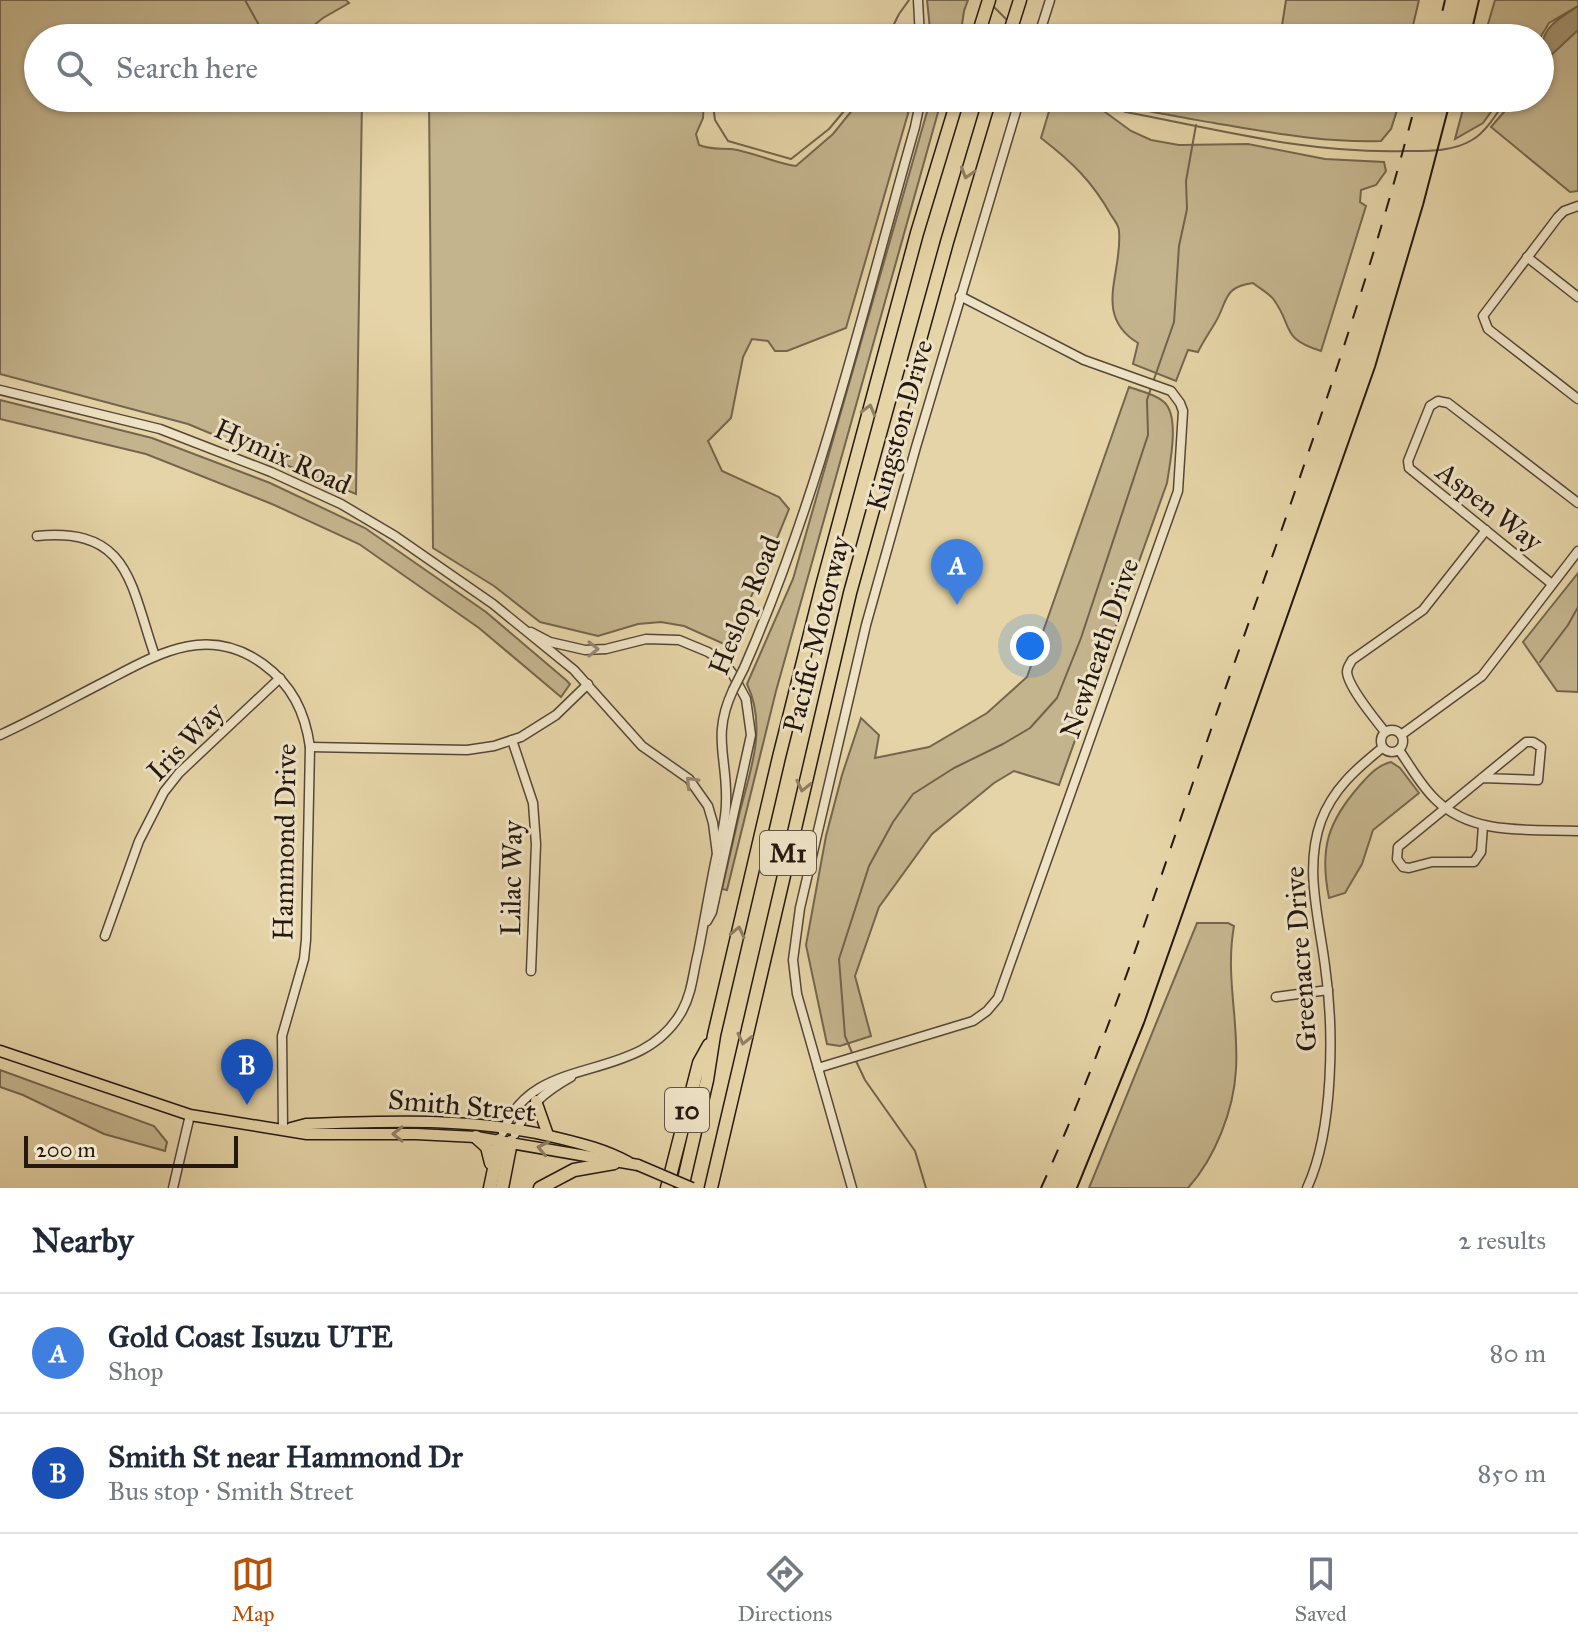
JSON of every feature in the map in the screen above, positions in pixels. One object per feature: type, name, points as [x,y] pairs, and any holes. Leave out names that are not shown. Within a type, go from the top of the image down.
[{"type":"highway","points":[[981,24],[989,0]]},
{"type":"highway","points":[[1012,24],[1020,0]]},
{"type":"highway","name":"Pacific Motorway","points":[[682,1188],[714,1035],[818,601],[891,329],[954,112]]},
{"type":"highway","name":"Pacific Motorway","points":[[711,1188],[850,593],[942,257],[986,112]]},
{"type":"highway","name":"10","points":[[667,1188],[699,1063],[714,1035]]},
{"type":"highway","points":[[491,1183],[508,1135]]},
{"type":"highway","points":[[502,1188],[508,1135]]},
{"type":"highway","points":[[476,1137],[489,1151],[491,1183]]},
{"type":"highway","points":[[540,1188],[574,1170],[614,1163]]},
{"type":"main road","name":"Smith Street","points":[[0,1051],[190,1115],[307,1134],[548,1135],[611,1153],[692,1188]]},
{"type":"main road","points":[[536,1101],[548,1135]]},
{"type":"main road","name":"Smith Street","points":[[284,1128],[306,1124],[403,1120],[508,1135],[614,1163],[634,1164]]},
{"type":"street","points":[[918,0],[919,24]]},
{"type":"street","points":[[1042,24],[1050,0]]},
{"type":"street","name":"Heslop Road","points":[[508,1135],[519,1103],[533,1091],[559,1077],[635,1055],[669,1029],[687,999],[726,803],[721,727],[733,690],[778,588],[812,489],[917,112]]},
{"type":"street","name":"Kingston Drive","points":[[852,1188],[797,994],[793,960],[800,908],[866,625],[1016,112]]},
{"type":"street","points":[[1578,206],[1564,211],[1485,312],[1485,325],[1578,399]]},
{"type":"street","points":[[1527,257],[1578,297]]},
{"type":"street","name":"Newheath Drive","points":[[818,1068],[973,1021],[998,998],[1178,491],[1183,411],[1176,397],[1162,387],[1084,360],[960,296]]},
{"type":"street","name":"Hymix Road","points":[[0,390],[160,429],[304,487],[350,509],[395,536],[520,626],[588,684],[642,746],[680,771],[699,790],[713,823],[717,854]]},
{"type":"street","name":"Aspen Way","points":[[1552,584],[1409,468],[1408,461],[1428,410],[1434,403],[1448,403],[1578,503]]},
{"type":"street","points":[[1385,732],[1352,685],[1347,672],[1349,666],[1352,660],[1423,610],[1486,530]]},
{"type":"street","points":[[37,536],[63,533],[92,539],[112,551],[128,576],[155,656]]},
{"type":"street","points":[[1401,735],[1482,676],[1578,551]]},
{"type":"street","name":"Hymix Road","points":[[520,626],[550,642],[585,650],[606,649],[656,638],[689,642],[724,663],[741,689],[751,720],[749,749],[712,912],[703,929]]},
{"type":"street","name":"Hammond Drive","points":[[0,735],[155,656],[196,645],[219,645],[252,656],[280,678],[296,700],[305,718],[310,747],[306,940],[304,959],[282,1036],[284,1128]]},
{"type":"street","name":"Iris Way","points":[[105,936],[139,841],[164,792],[179,773],[280,678]]},
{"type":"street","points":[[310,747],[467,750],[494,746],[512,740],[556,715],[588,684]]},
{"type":"street","points":[[1395,730],[1401,735],[1403,741],[1399,750],[1392,753],[1382,748],[1380,741],[1385,732],[1395,730]]},
{"type":"street","name":"Lilac Way","points":[[512,740],[533,803],[536,844],[531,971]]},
{"type":"street","points":[[1482,778],[1538,780],[1541,747],[1526,742],[1444,807],[1398,847],[1397,859],[1403,867],[1409,868],[1432,862],[1474,862],[1481,852],[1483,826]]},
{"type":"street","name":"Greenacre Drive","points":[[1307,1188],[1320,1145],[1330,1062],[1331,1017],[1313,877],[1316,842],[1325,812],[1336,793],[1353,771],[1382,748]]},
{"type":"street","points":[[1399,750],[1426,789],[1444,807],[1464,820],[1483,826],[1578,831]]},
{"type":"street","points":[[1276,997],[1328,990]]},
{"type":"street","name":"Heslop Road","points":[[508,1135],[536,1101],[576,1074]]},
{"type":"street","points":[[173,1188],[190,1115]]},
{"type":"shaded area","points":[[0,0],[346,0],[349,3],[316,24],[24,24],[24,112],[362,112],[356,494],[188,424],[0,374]]},
{"type":"shaded area","points":[[927,0],[968,0],[962,24],[930,24]]},
{"type":"shaded area","points":[[1286,0],[1419,0],[1413,24],[1282,24]]},
{"type":"shaded area","points":[[1495,0],[1578,0],[1578,6],[1548,24],[1488,24]]},
{"type":"shaded area","points":[[1578,6],[1578,30],[1554,52],[1553,24]]},
{"type":"shaded area","points":[[1578,30],[1578,191],[1570,192],[1491,127],[1504,112],[1554,112],[1554,52]]},
{"type":"shaded area","points":[[429,112],[703,112],[696,134],[699,145],[739,150],[796,166],[833,134],[851,112],[908,112],[846,328],[787,351],[775,351],[768,341],[752,339],[743,357],[731,418],[708,441],[722,471],[779,497],[789,509],[752,595],[724,644],[684,626],[661,622],[638,624],[598,636],[540,622],[494,586],[433,548]]},
{"type":"shaded area","points":[[927,112],[938,112],[776,691],[727,890],[722,889],[755,748],[756,716],[747,684],[793,579]]},
{"type":"shaded area","points":[[1049,112],[1105,112],[1131,131],[1151,140],[1179,145],[1248,144],[1325,159],[1384,162],[1386,171],[1376,185],[1361,190],[1360,202],[1366,206],[1321,351],[1293,337],[1274,300],[1253,283],[1236,288],[1227,297],[1198,352],[1188,350],[1176,381],[1133,364],[1138,343],[1124,332],[1116,320],[1113,306],[1118,227],[1089,182],[1041,138]]},
{"type":"shaded area","points":[[1156,112],[1396,112],[1391,129],[1381,141],[1318,139]]},
{"type":"shaded area","points":[[1462,112],[1491,112],[1483,123],[1455,139]]},
{"type":"shaded area","points":[[1129,387],[1157,397],[1169,409],[1173,440],[1167,483],[1059,785],[1014,771],[994,783],[932,834],[879,907],[855,976],[871,1036],[840,1046],[827,1044],[806,945],[826,836],[861,718],[879,735],[875,758],[929,747],[987,713],[1027,677]]},
{"type":"shaded area","points":[[0,400],[152,438],[270,483],[365,528],[486,612],[570,684],[561,697],[479,628],[359,544],[272,504],[146,454],[0,419]]},
{"type":"shaded area","points":[[1578,573],[1578,692],[1557,691],[1523,642]]},
{"type":"shaded area","points":[[1391,762],[1400,768],[1419,793],[1373,830],[1362,864],[1345,893],[1329,898],[1325,864],[1334,823],[1364,780]]},
{"type":"shaded area","points":[[1197,923],[1228,923],[1234,926],[1231,980],[1236,1069],[1227,1117],[1215,1148],[1188,1188],[1089,1188]]},
{"type":"shaded area","points":[[0,1070],[154,1126],[167,1142],[165,1151],[104,1134],[0,1087]]},
{"type":"waterway","points":[[245,0],[258,24]]},
{"type":"waterway","points":[[894,24],[909,0]]},
{"type":"waterway","points":[[993,6],[1009,22]]},
{"type":"waterway","points":[[714,112],[715,120],[728,141],[791,159],[829,129],[843,112]]},
{"type":"waterway","points":[[1126,112],[1300,145],[1370,151],[1448,149],[1472,140],[1498,112]]},
{"type":"waterway","points":[[1153,382],[1174,322],[1179,246],[1187,209],[1186,181],[1196,125]]},
{"type":"waterway","points":[[853,1055],[845,1036],[839,959],[869,866],[893,822],[913,794],[954,768],[1030,728],[1057,698],[1081,638],[1148,435],[1147,400],[1151,388]]},
{"type":"waterway","points":[[1540,662],[1578,607]]},
{"type":"waterway","points":[[856,1061],[865,1080],[915,1151],[926,1188]]},
{"type":"tram line","points":[[1473,24],[1479,0]]},
{"type":"tram line","points":[[1077,1188],[1144,1023],[1375,367],[1447,112]]},
{"type":"railway","points":[[1439,24],[1445,0]]},
{"type":"railway","points":[[1041,1188],[1113,1012],[1298,484],[1373,254],[1413,112]]},
{"type":"place","name":"Gold Coast Isuzu UTE","points":[[957,605]]},
{"type":"place","name":"Smith St near Hammond Dr","points":[[247,1105]]}]
